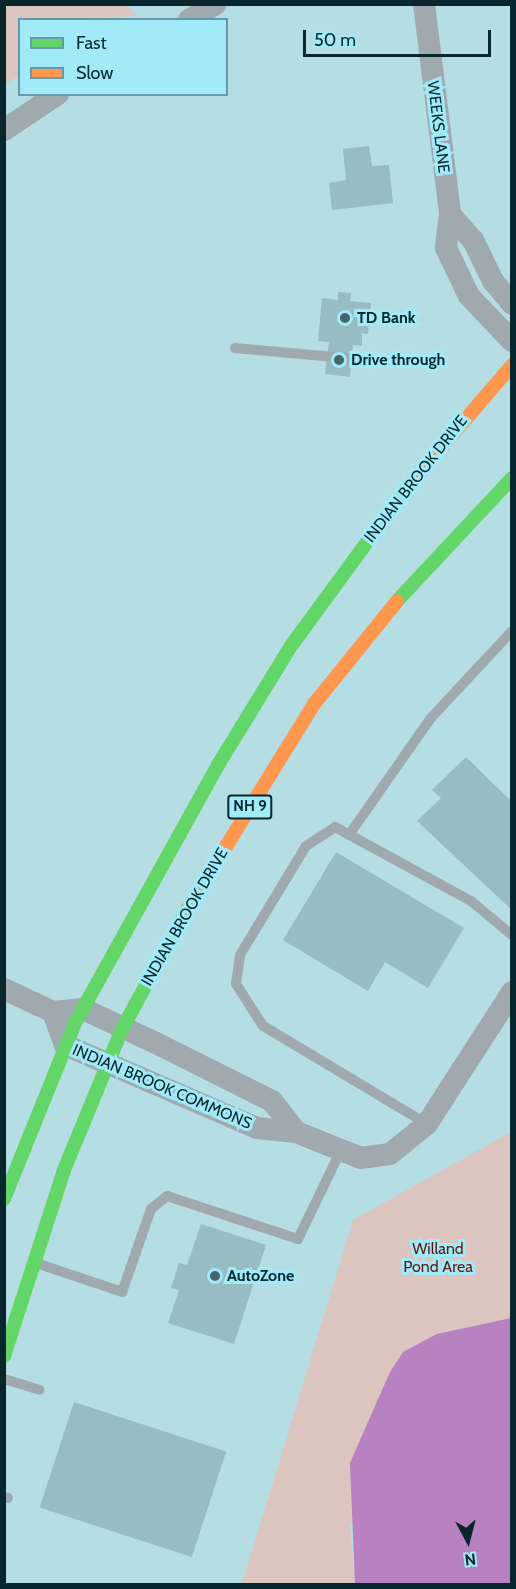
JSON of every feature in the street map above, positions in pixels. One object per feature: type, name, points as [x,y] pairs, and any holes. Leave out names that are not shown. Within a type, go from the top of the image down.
[{"type":"main road","name":"INDIAN BROOK DRIVE","points":[[4,1199],[65,1045],[83,1009],[156,869],[291,646],[427,462],[512,365]]},
{"type":"main road","name":"INDIAN BROOK DRIVE","points":[[4,1356],[33,1262],[122,1029],[179,922],[314,704],[400,598],[512,478]]},
{"type":"street","points":[[192,18],[216,4]]},
{"type":"street","name":"WEEKS LANE","points":[[424,4],[450,214],[446,248],[451,266],[469,296],[512,341]]},
{"type":"street","points":[[4,130],[55,96]]},
{"type":"street","points":[[450,214],[473,240],[493,281],[512,304]]},
{"type":"street","points":[[4,989],[53,1012],[83,1009]]},
{"type":"street","name":"INDIAN BROOK COMMONS","points":[[65,1045],[257,1128],[296,1132],[339,1154],[390,1154],[427,1124],[512,992]]},
{"type":"street","name":"INDIAN BROOK COMMONS","points":[[83,1009],[272,1101],[296,1132]]},
{"type":"street","points":[[53,1012],[65,1045]]},
{"type":"lane","points":[[236,348],[378,361]]},
{"type":"lane","points":[[351,832],[430,719],[512,631]]},
{"type":"lane","points":[[427,1124],[264,1026],[236,984],[240,955],[306,846],[323,831],[351,832],[471,901],[512,935]]},
{"type":"lane","points":[[33,1262],[122,1292],[151,1209],[167,1196],[298,1239],[339,1154]]},
{"type":"lane","points":[[4,1379],[39,1390]]},
{"type":"green space","points":[[5,4],[127,5],[137,16],[18,18],[18,77],[5,84]]},
{"type":"green space","name":"Willand Pond Area","points":[[511,1132],[511,1318],[437,1334],[350,1525],[355,1584],[242,1584],[353,1220]]},
{"type":"shaded area","points":[[511,1318],[511,1584],[355,1584],[350,1463],[390,1372],[403,1352],[437,1334]]},
{"type":"building","points":[[369,146],[372,166],[389,165],[393,203],[332,210],[329,183],[346,180],[343,149]]},
{"type":"building","name":"TD Bank","points":[[338,292],[351,293],[350,301],[371,303],[368,334],[362,333],[362,346],[353,345],[350,377],[325,374],[329,342],[318,341],[322,298],[338,300]]},
{"type":"building","points":[[466,757],[512,802],[512,910],[417,821],[441,798],[432,790]]},
{"type":"building","points":[[336,852],[464,928],[428,988],[385,962],[368,991],[283,940]]},
{"type":"building","name":"AutoZone","points":[[201,1224],[266,1245],[234,1344],[168,1323],[179,1290],[171,1288],[179,1263],[187,1265]]},
{"type":"building","points":[[74,1402],[226,1451],[192,1557],[40,1508]]},
{"type":"traffic: fast","points":[[397,601],[512,478]]},
{"type":"traffic: fast","points":[[4,1199],[75,1023],[218,765],[291,646],[405,490]]},
{"type":"traffic: fast","points":[[4,1356],[64,1170],[122,1029],[188,908]]},
{"type":"traffic: slow","points":[[405,490],[512,365]]},
{"type":"traffic: slow","points":[[188,908],[314,704],[397,601]]},
{"type":"place","name":"TD Bank","points":[[345,318]]},
{"type":"place","name":"Drive through","points":[[339,360]]},
{"type":"place","name":"AutoZone","points":[[215,1276]]}]
